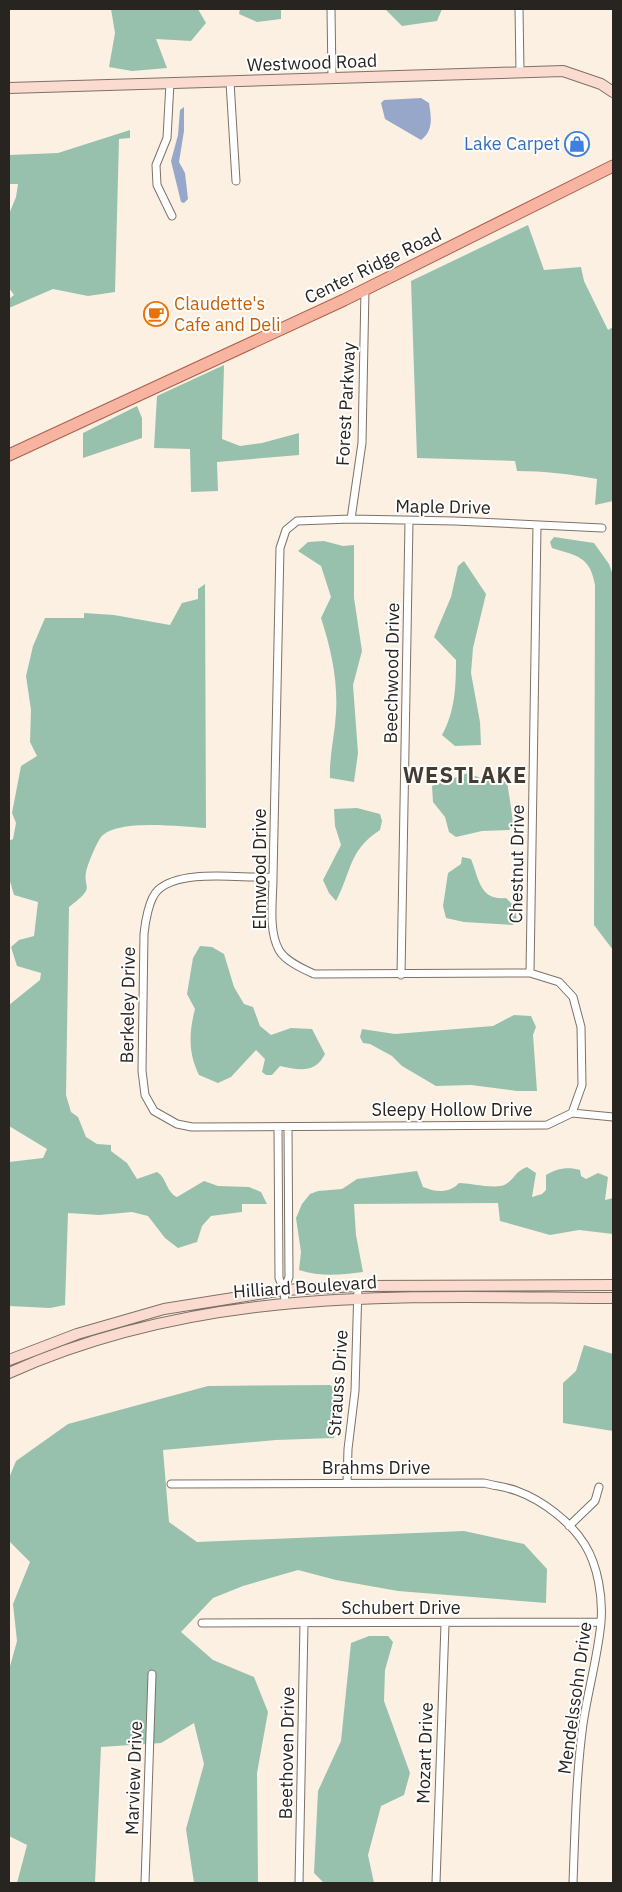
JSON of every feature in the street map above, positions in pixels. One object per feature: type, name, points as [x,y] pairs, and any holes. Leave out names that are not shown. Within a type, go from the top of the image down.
[{"type":"main road","name":"Westwood Road","points":[[9,88],[563,72],[601,84],[613,92]]},
{"type":"main road","name":"Center Ridge Road","points":[[9,456],[365,289],[613,166]]},
{"type":"main road","name":"Hilliard Boulevard","points":[[9,1360],[77,1334],[164,1310],[284,1290],[358,1286],[613,1285]]},
{"type":"main road","name":"Hilliard Boulevard","points":[[9,1373],[68,1350],[143,1327],[221,1310],[285,1302],[357,1298],[613,1298]]},
{"type":"street","points":[[331,9],[332,78]]},
{"type":"street","points":[[519,9],[520,72]]},
{"type":"street","points":[[230,82],[236,181]]},
{"type":"street","points":[[170,84],[167,138],[156,166],[156,185],[172,216]]},
{"type":"street","name":"Forest Parkway","points":[[351,519],[362,443],[365,289]]},
{"type":"street","name":"Maple Drive","points":[[286,530],[297,520],[351,519],[602,528]]},
{"type":"street","name":"Beechwood Drive","points":[[401,975],[409,522]]},
{"type":"street","name":"Chestnut Drive","points":[[530,973],[537,525]]},
{"type":"street","name":"Elmwood Drive","points":[[286,530],[280,548],[273,877],[273,932],[279,952],[295,964],[314,974],[530,973]]},
{"type":"street","name":"Berkeley Drive","points":[[273,877],[199,877],[177,880],[157,890],[146,916],[144,934],[142,1071],[144,1095],[154,1111],[177,1124],[192,1127],[288,1127]]},
{"type":"street","points":[[530,973],[559,982],[573,997],[581,1027],[582,1085],[572,1113]]},
{"type":"street","name":"Sleepy Hollow Drive","points":[[288,1127],[547,1124],[572,1113],[613,1117]]},
{"type":"street","points":[[278,1127],[279,1278],[284,1290],[285,1302]]},
{"type":"street","points":[[284,1290],[289,1277],[288,1127]]},
{"type":"street","name":"Strauss Drive","points":[[347,1482],[348,1449],[355,1391],[358,1286]]},
{"type":"street","name":"Brahms Drive","points":[[171,1484],[484,1483],[518,1491],[541,1503],[569,1526]]},
{"type":"street","points":[[569,1526],[595,1501],[599,1487]]},
{"type":"street","name":"Mendelssohn Drive","points":[[569,1526],[586,1545],[601,1594],[601,1622],[583,1724],[575,1819],[573,1883]]},
{"type":"street","name":"Schubert Drive","points":[[202,1623],[445,1624],[601,1622]]},
{"type":"street","name":"Beethoven Drive","points":[[299,1883],[304,1623]]},
{"type":"street","name":"Mozart Drive","points":[[436,1883],[445,1624]]},
{"type":"street","name":"Marview Drive","points":[[145,1883],[152,1674]]},
{"type":"green space","points":[[111,9],[198,9],[206,23],[191,41],[156,39],[167,68],[132,71],[109,67],[115,33]]},
{"type":"green space","points":[[240,9],[281,9],[281,19],[257,22],[239,14]]},
{"type":"green space","points":[[385,9],[442,9],[437,21],[402,26]]},
{"type":"green space","points":[[130,130],[130,138],[119,139],[115,292],[88,296],[53,289],[9,308],[9,299],[14,295],[9,288],[9,214],[16,197],[18,184],[9,184],[9,155],[58,153]]},
{"type":"green space","points":[[528,225],[544,270],[581,267],[584,281],[608,330],[613,327],[613,501],[595,505],[597,479],[557,473],[517,471],[515,461],[417,458],[411,281]]},
{"type":"green space","points":[[224,365],[222,439],[240,446],[262,443],[299,433],[299,455],[217,462],[218,491],[191,492],[190,449],[154,448],[157,396]]},
{"type":"green space","points":[[137,406],[142,418],[142,438],[83,458],[83,433]]},
{"type":"green space","points":[[554,537],[594,543],[609,564],[613,575],[613,950],[594,925],[595,585],[593,575],[586,563],[575,556],[552,548],[550,542]]},
{"type":"green space","points":[[324,541],[343,546],[354,545],[354,598],[362,651],[353,685],[358,753],[354,782],[330,778],[336,713],[336,689],[331,653],[321,618],[331,597],[321,566],[298,551],[308,542]]},
{"type":"green space","points":[[464,561],[486,594],[473,648],[471,673],[480,722],[481,745],[455,746],[442,735],[452,708],[456,660],[434,637],[451,597],[458,566]]},
{"type":"green space","points":[[205,584],[206,828],[167,825],[121,827],[109,831],[101,837],[89,862],[86,873],[86,890],[69,907],[66,1095],[71,1112],[78,1117],[86,1137],[97,1144],[111,1145],[111,1151],[127,1163],[137,1179],[157,1172],[173,1195],[177,1197],[204,1181],[218,1186],[249,1187],[261,1192],[267,1204],[242,1204],[242,1212],[211,1216],[202,1226],[197,1242],[178,1248],[165,1238],[148,1216],[132,1212],[99,1215],[68,1213],[65,1305],[50,1308],[9,1306],[9,1162],[43,1158],[47,1149],[9,1126],[9,1005],[40,980],[41,973],[17,966],[11,947],[19,940],[34,936],[38,902],[14,895],[9,878],[9,841],[13,839],[16,823],[12,813],[21,766],[37,756],[30,742],[31,710],[26,676],[33,646],[45,618],[84,618],[84,613],[114,615],[170,625],[182,603],[198,599],[198,589]]},
{"type":"green space","points":[[468,773],[485,780],[506,777],[513,825],[509,830],[482,831],[456,837],[449,832],[445,817],[433,802],[432,786]]},
{"type":"green space","points":[[357,808],[380,814],[382,821],[380,830],[356,854],[336,901],[329,893],[323,880],[341,845],[335,826],[334,809]]},
{"type":"green space","points":[[462,857],[471,859],[479,881],[486,892],[497,898],[506,898],[514,906],[517,920],[513,925],[464,922],[446,918],[443,906],[448,873],[461,864]]},
{"type":"green space","points":[[200,946],[212,947],[224,954],[234,987],[244,1004],[253,1007],[260,1026],[271,1035],[291,1028],[312,1029],[325,1054],[321,1060],[311,1068],[294,1069],[280,1066],[272,1075],[266,1075],[262,1072],[265,1059],[256,1050],[231,1077],[218,1083],[199,1075],[191,1051],[195,1009],[187,994],[193,958]]},
{"type":"green space","points":[[514,1015],[531,1016],[536,1027],[533,1035],[537,1091],[517,1091],[471,1085],[436,1086],[402,1066],[392,1056],[370,1044],[363,1043],[360,1037],[362,1029],[395,1034],[493,1026]]},
{"type":"green space","points":[[527,1167],[536,1173],[532,1197],[542,1194],[546,1190],[546,1175],[558,1170],[571,1168],[580,1170],[581,1176],[586,1179],[598,1173],[608,1177],[605,1200],[613,1198],[613,1234],[579,1230],[550,1235],[500,1221],[498,1203],[354,1204],[356,1235],[363,1272],[331,1275],[299,1270],[301,1252],[296,1218],[302,1204],[310,1194],[318,1191],[342,1189],[357,1179],[417,1171],[423,1187],[432,1190],[442,1191],[451,1189],[459,1183],[502,1186]]},
{"type":"green space","points":[[584,1345],[613,1354],[613,1431],[563,1423],[563,1383],[576,1371]]},
{"type":"green space","points":[[330,1385],[342,1392],[334,1438],[276,1440],[163,1450],[169,1522],[197,1542],[464,1531],[524,1544],[547,1569],[546,1603],[398,1591],[336,1580],[298,1570],[243,1586],[213,1598],[181,1632],[213,1660],[254,1677],[268,1712],[257,1773],[258,1883],[194,1883],[186,1829],[204,1764],[194,1723],[161,1743],[101,1747],[95,1883],[17,1883],[27,1845],[9,1836],[9,1670],[17,1641],[13,1604],[30,1562],[9,1541],[9,1478],[16,1461],[68,1424],[208,1386]]},
{"type":"green space","points":[[369,1636],[388,1636],[393,1642],[385,1670],[384,1701],[410,1773],[404,1795],[381,1806],[368,1855],[374,1883],[324,1883],[314,1873],[318,1791],[341,1741],[351,1643]]},
{"type":"water","points":[[421,98],[429,103],[431,118],[430,128],[421,140],[385,119],[381,103],[384,100]]},
{"type":"water","points":[[184,107],[184,131],[179,162],[185,173],[188,199],[184,203],[181,202],[171,161],[178,135],[180,110]]},
{"type":"place","name":"Lake Carpet","points":[[577,144]]},
{"type":"place","name":"Claudette's Cafe and Deli","points":[[156,314]]},
{"type":"district","name":"WESTLAKE","points":[[465,775]]}]
